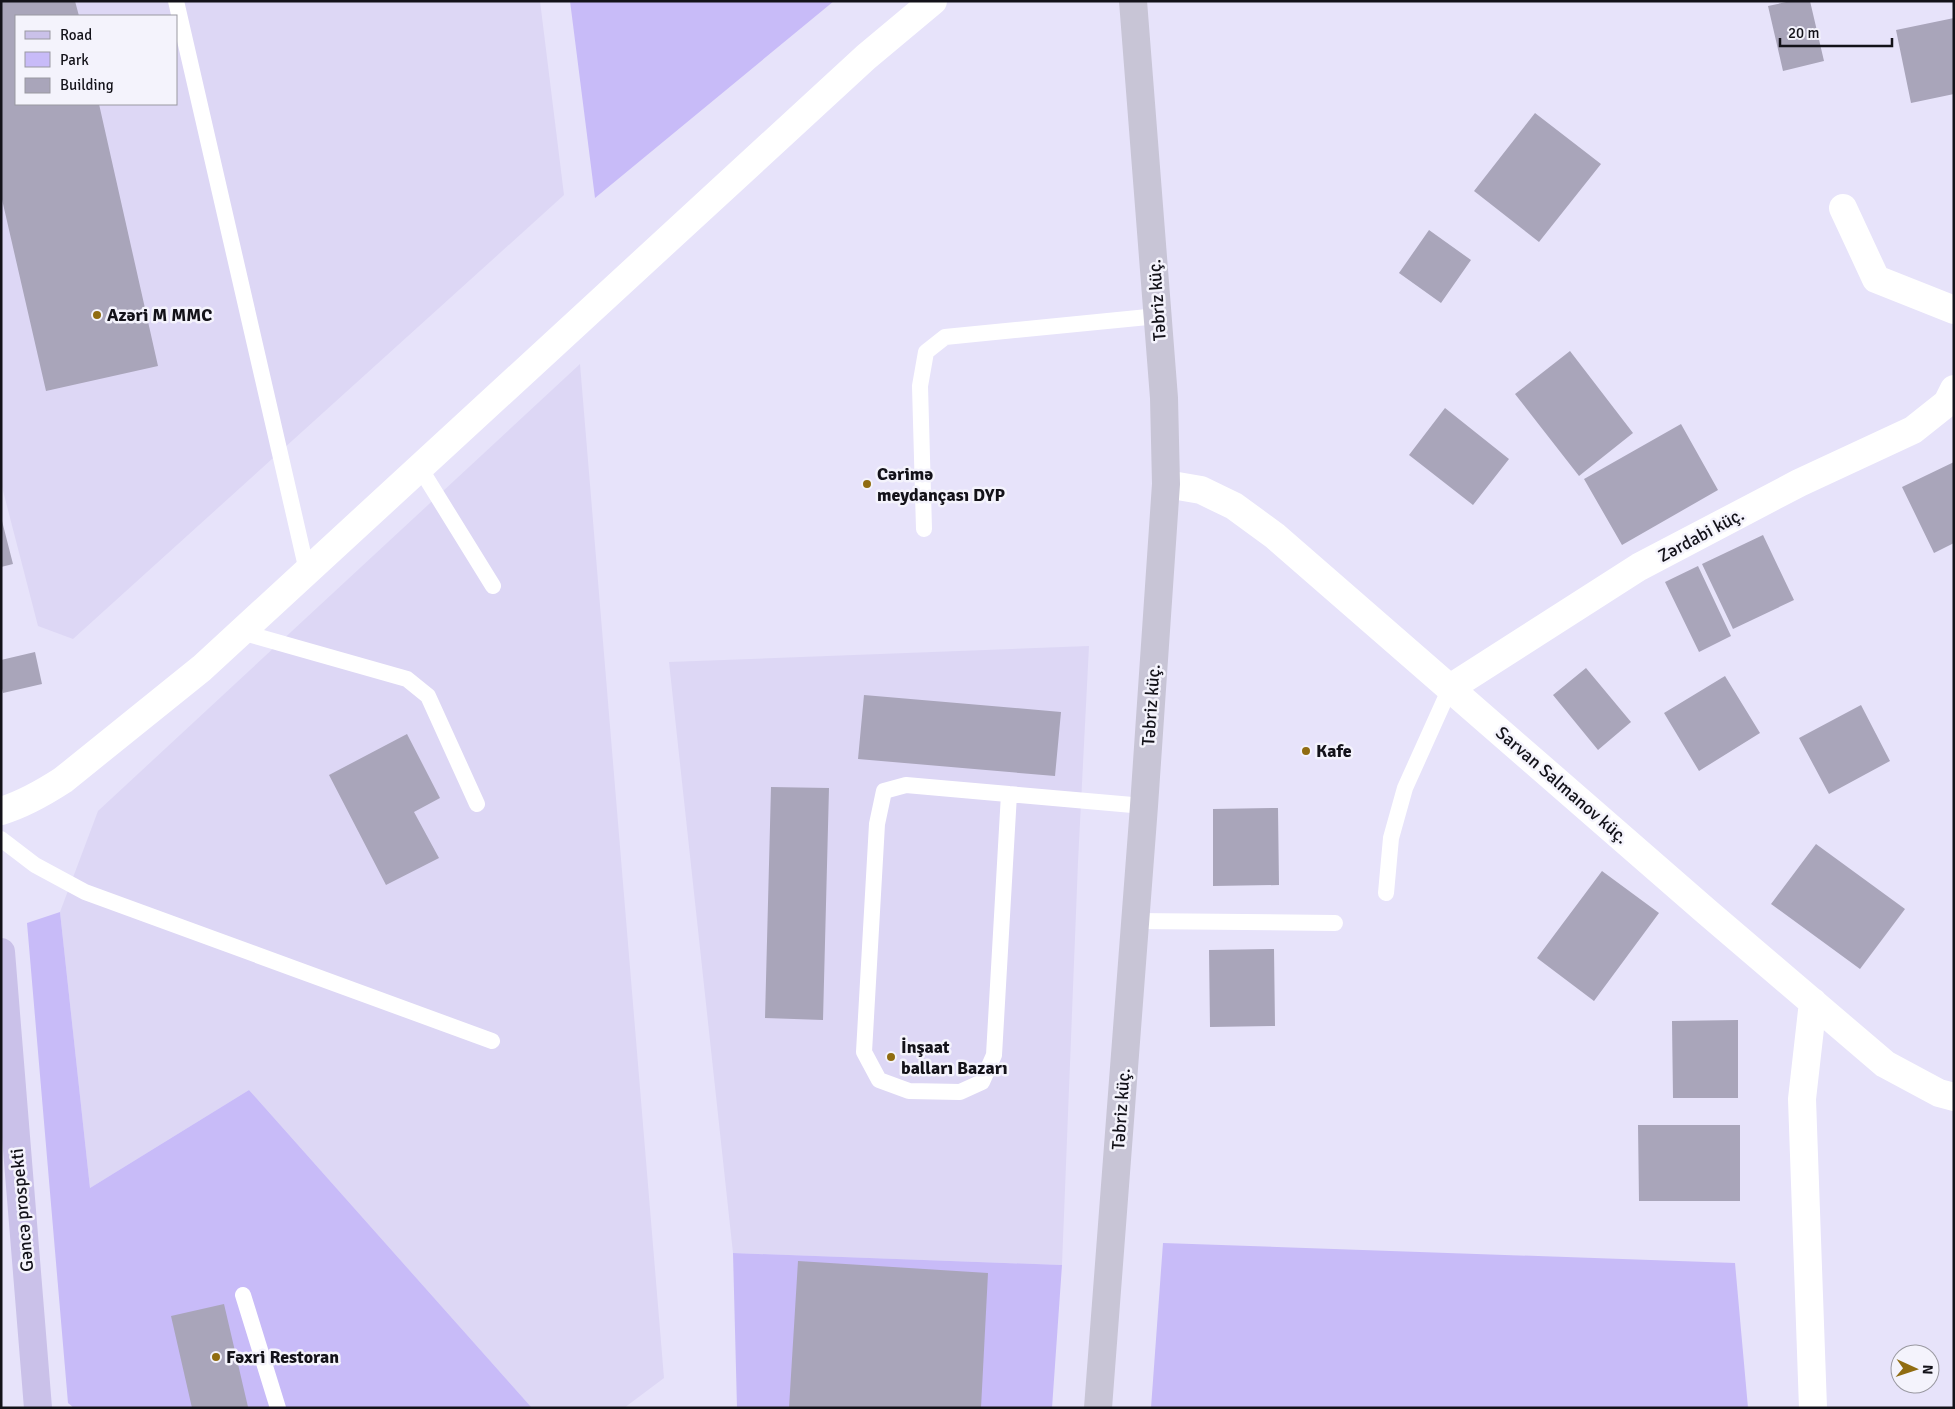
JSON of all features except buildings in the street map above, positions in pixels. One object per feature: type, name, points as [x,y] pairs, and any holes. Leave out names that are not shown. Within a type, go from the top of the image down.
[{"type":"main road","name":"Təbriz küç.","points":[[1098,1408],[1144,806],[1166,484],[1164,398],[1133,1]]},
{"type":"main road","name":"Gəncə prospekti","points":[[1,952],[38,1408]]},
{"type":"street","points":[[1,812],[42,794],[63,780],[202,668],[866,57],[933,1]]},
{"type":"street","points":[[1843,208],[1876,279],[1954,310]]},
{"type":"street","name":"Zərdabi küç.","points":[[1450,688],[1639,567],[1799,483],[1914,430],[1947,404],[1954,389]]},
{"type":"street","name":"Sarvan Salmanov küç.","points":[[1166,484],[1201,490],[1234,506],[1274,536],[1885,1064],[1939,1093],[1954,1097]]},
{"type":"street","points":[[1813,1002],[1802,1099],[1813,1408]]},
{"type":"lane","points":[[176,1],[307,571]]},
{"type":"lane","points":[[924,529],[920,386],[926,352],[945,337],[1158,316]]},
{"type":"lane","points":[[420,468],[493,586]]},
{"type":"lane","points":[[241,632],[407,679],[428,696],[477,804]]},
{"type":"lane","points":[[1386,892],[1392,838],[1405,788],[1450,688]]},
{"type":"lane","points":[[1009,794],[994,1055],[982,1082],[960,1092],[935,1092],[909,1091],[879,1080],[864,1052],[877,824],[884,791],[906,785],[1009,794],[1144,806]]},
{"type":"lane","points":[[1,840],[36,865],[85,892],[492,1041]]},
{"type":"lane","points":[[1135,921],[1335,923]]},
{"type":"lane","points":[[243,1295],[278,1408]]},
{"type":"shaded area","name":"Azəri M MMC","points":[[1,1],[540,1],[564,195],[73,639],[38,626],[1,483]]},
{"type":"shaded area","points":[[580,364],[664,1378],[624,1408],[532,1408],[249,1090],[90,1188],[60,912],[98,811]]},
{"type":"shaded area","name":"İnşaat balları Bazarı","points":[[1089,646],[1078,862],[1062,1265],[733,1253],[669,662]]},
{"type":"green space","points":[[570,1],[834,1],[595,198]]},
{"type":"green space","points":[[60,912],[90,1188],[249,1090],[532,1408],[74,1408],[68,1403],[27,923]]},
{"type":"green space","points":[[1163,1243],[1735,1263],[1748,1408],[1151,1408]]},
{"type":"green space","points":[[733,1253],[1062,1265],[1052,1408],[737,1408]]},
{"type":"place","name":"Azəri M MMC","points":[[97,315]]},
{"type":"place","name":"Cərimə meydançası DYP","points":[[867,484]]},
{"type":"place","name":"Kafe","points":[[1306,751]]},
{"type":"place","name":"İnşaat balları Bazarı","points":[[891,1057]]},
{"type":"place","name":"Fəxri Restoran","points":[[216,1357]]}]
